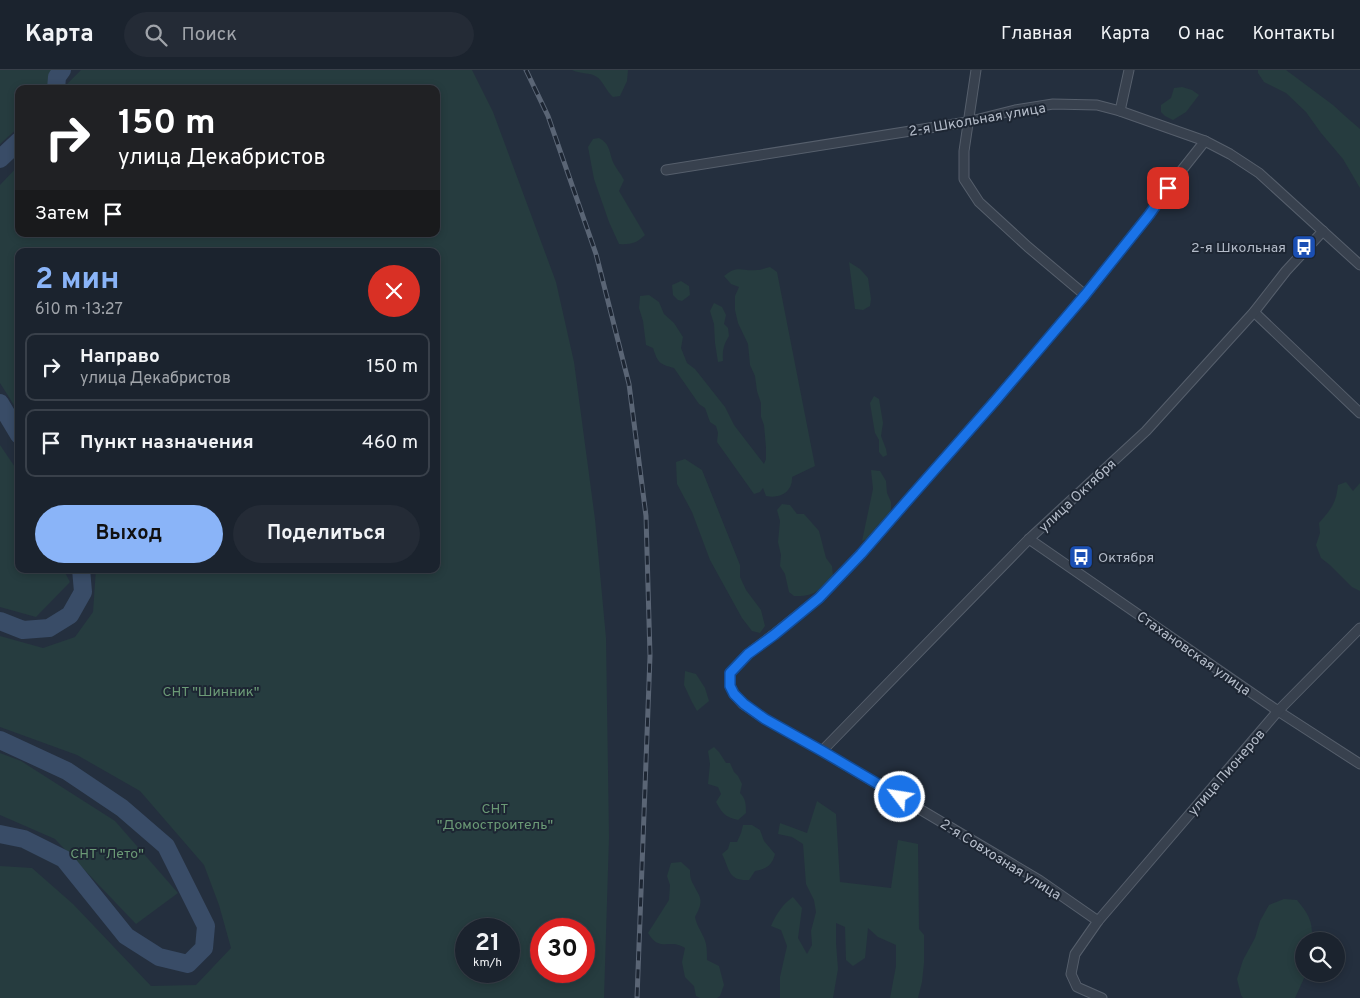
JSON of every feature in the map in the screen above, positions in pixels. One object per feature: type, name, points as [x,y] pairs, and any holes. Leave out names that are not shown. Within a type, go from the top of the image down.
[{"type":"street","points":[[976,70],[967,122],[964,180],[979,202],[1028,247],[1085,295],[1149,215],[1204,141]]},
{"type":"street","points":[[1120,111],[1129,70]]},
{"type":"street","name":"2-я Школьная улица","points":[[666,170],[967,122],[1015,110],[1053,104],[1096,105],[1120,111],[1204,141],[1230,154],[1259,173],[1360,266]]},
{"type":"street","name":"улица Октября","points":[[822,751],[1030,539],[1146,431],[1254,312],[1286,271],[1323,231]]},
{"type":"street","name":"2-я Совхозная улица","points":[[1085,295],[1002,394],[861,554],[819,598],[748,654],[730,673],[730,686],[734,694],[744,704],[765,719],[1039,880],[1098,921]]},
{"type":"street","points":[[1254,312],[1360,413]]},
{"type":"street","name":"Стахановская улица","points":[[1030,539],[1278,711],[1360,764]]},
{"type":"street","name":"улица Пионеров","points":[[1098,921],[1278,711],[1360,628]]},
{"type":"street","points":[[1098,921],[1075,954],[1071,974],[1077,986],[1102,998]]},
{"type":"green space","points":[[0,70],[62,70],[53,85],[15,85],[15,131],[0,144]]},
{"type":"green space","name":"СНТ \"Шинник\"","points":[[81,70],[472,70],[493,112],[556,282],[574,362],[595,519],[606,638],[609,837],[604,998],[0,998],[0,866],[32,868],[73,904],[151,986],[196,985],[231,948],[219,905],[204,865],[140,791],[77,755],[0,727],[0,636],[43,648],[75,637],[93,612],[96,573],[440,573],[440,248],[15,248],[15,407],[0,383],[0,185],[15,169],[15,237],[440,237],[440,85],[67,84]]},
{"type":"green space","points":[[572,70],[628,70],[627,81],[620,96],[613,97],[597,77]]},
{"type":"green space","points":[[1258,70],[1286,70],[1333,105],[1360,129],[1360,188],[1343,159],[1306,112],[1286,93],[1264,82]]},
{"type":"green space","points":[[1182,87],[1192,90],[1199,95],[1186,112],[1173,120],[1161,112],[1161,105],[1171,98],[1174,88]]},
{"type":"green space","points":[[599,138],[609,148],[614,164],[624,180],[619,191],[645,235],[633,243],[619,244],[594,179],[588,147],[593,139]]},
{"type":"green space","points":[[849,262],[860,269],[868,278],[870,306],[863,310],[855,309]]},
{"type":"green space","points":[[770,267],[777,272],[815,466],[792,477],[790,487],[785,493],[771,497],[766,496],[763,488],[760,492],[754,494],[717,442],[718,433],[716,426],[710,422],[705,408],[699,404],[674,368],[660,362],[653,348],[646,345],[643,321],[639,308],[640,296],[649,295],[659,302],[664,314],[674,323],[683,337],[681,348],[687,363],[695,369],[725,407],[734,425],[764,464],[766,448],[764,425],[761,417],[761,403],[755,376],[750,365],[748,344],[738,323],[735,310],[735,296],[739,287],[731,284],[724,276],[737,269],[759,270]]},
{"type":"green space","points":[[681,281],[689,286],[690,295],[682,301],[673,295],[672,285]]},
{"type":"green space","points":[[714,303],[722,307],[726,315],[724,324],[728,328],[729,336],[724,347],[723,361],[718,362],[714,324],[710,311]]},
{"type":"green space","points":[[874,396],[879,399],[883,423],[881,436],[887,455],[883,457],[879,452],[879,440],[875,433],[870,403]]},
{"type":"green space","points":[[0,445],[15,467],[15,573],[65,573],[70,582],[36,617],[0,607]]},
{"type":"green space","points":[[685,459],[702,470],[740,565],[740,577],[746,590],[761,610],[765,626],[760,633],[752,631],[742,618],[710,560],[692,512],[677,484],[676,462]]},
{"type":"green space","points":[[871,470],[880,471],[886,481],[891,510],[887,517],[877,526],[871,537],[862,541],[873,489]]},
{"type":"green space","points":[[1346,482],[1353,491],[1360,483],[1360,591],[1352,587],[1321,558],[1316,545],[1320,533],[1319,523],[1332,506],[1338,485]]},
{"type":"green space","points":[[782,504],[790,505],[797,514],[804,514],[819,531],[826,558],[832,566],[833,576],[812,594],[794,596],[789,592],[785,574],[780,566],[781,555],[778,542],[780,521],[777,510]]},
{"type":"green space","points":[[685,671],[696,674],[705,688],[709,701],[697,711],[684,685]]},
{"type":"green space","points":[[714,747],[726,763],[730,763],[742,784],[740,793],[745,800],[746,813],[738,820],[722,812],[716,802],[721,794],[718,787],[708,784],[710,764],[708,751]]},
{"type":"green space","name":"СНТ \"Лето\"","points":[[0,753],[21,761],[115,821],[178,893],[136,924],[55,839],[0,815]]},
{"type":"green space","points":[[817,801],[836,814],[840,882],[891,888],[898,840],[918,844],[919,929],[924,935],[924,963],[918,998],[890,998],[896,966],[896,945],[878,937],[868,928],[865,958],[853,966],[846,960],[845,927],[836,923],[838,969],[833,998],[780,998],[780,977],[787,946],[781,930],[771,926],[780,910],[793,897],[802,908],[798,938],[807,954],[812,945],[811,931],[816,912],[814,900],[806,884],[803,844],[792,837],[778,834],[780,823],[807,833]]},
{"type":"green space","points":[[743,825],[752,825],[760,830],[764,841],[775,854],[768,866],[755,871],[749,880],[737,879],[733,876],[722,854],[728,849],[730,842],[737,842]]},
{"type":"green space","points":[[681,862],[690,870],[691,881],[701,902],[695,917],[705,941],[707,960],[719,966],[724,985],[720,996],[717,998],[700,998],[696,996],[694,986],[685,977],[682,962],[685,948],[674,944],[661,944],[652,939],[648,933],[669,900],[670,885],[667,876],[671,863]]},
{"type":"green space","points":[[1284,899],[1297,900],[1311,923],[1312,932],[1295,932],[1295,982],[1302,982],[1295,998],[1243,998],[1237,979],[1243,960],[1269,905]]},
{"type":"waterway","points":[[56,85],[57,77],[62,70]]},
{"type":"waterway","points":[[0,159],[15,145]]},
{"type":"waterway","points":[[0,403],[15,428]]},
{"type":"waterway","points":[[0,621],[23,630],[49,628],[70,615],[83,592],[81,573]]},
{"type":"waterway","points":[[0,740],[67,771],[122,808],[166,846],[206,926],[204,948],[188,964],[159,957],[126,936],[64,859],[24,839],[0,834]]},
{"type":"railway","points":[[526,70],[548,116],[596,254],[629,384],[646,516],[650,656],[637,998]]},
{"type":"place","name":"2-я Школьная","points":[[1304,247]]},
{"type":"place","name":"Октября","points":[[1081,557]]},
{"type":"route","points":[[900,797],[765,719],[744,704],[734,694],[730,686],[730,673],[748,654],[819,598],[861,554],[1085,295],[1149,215],[1168,188]]},
{"type":"park label","name":"СНТ \"Домостроитель\"","points":[[495,816]]}]
